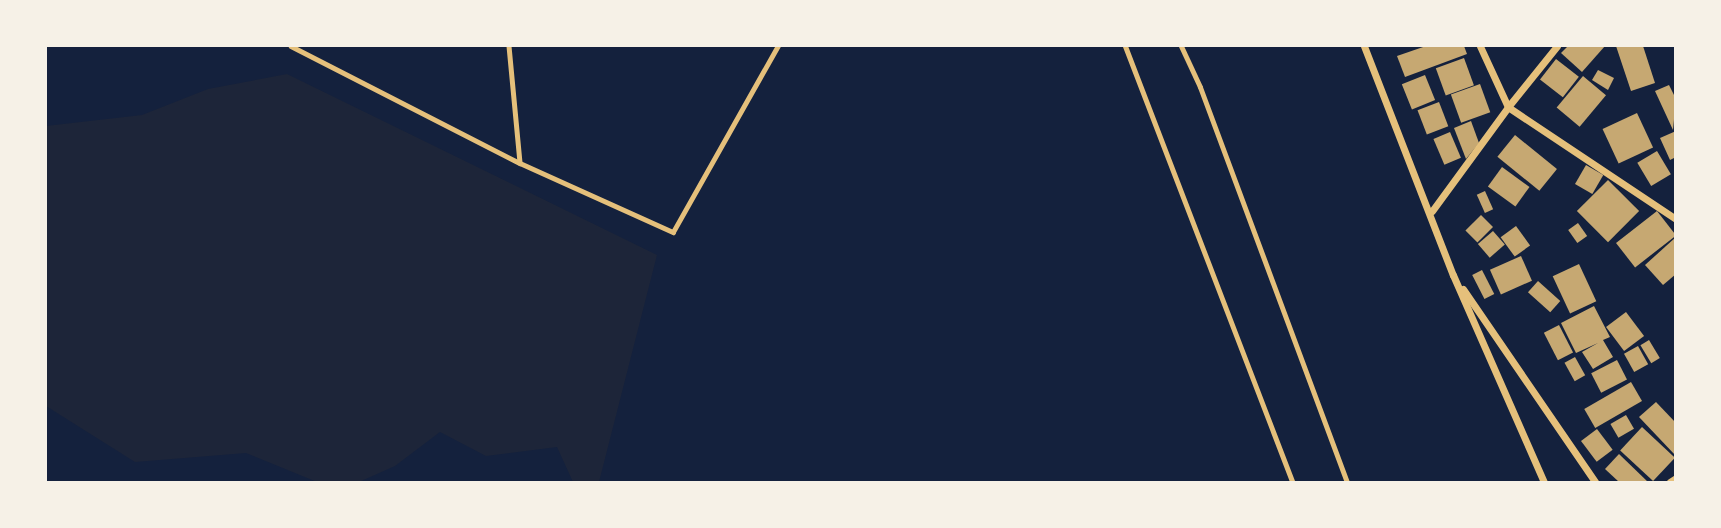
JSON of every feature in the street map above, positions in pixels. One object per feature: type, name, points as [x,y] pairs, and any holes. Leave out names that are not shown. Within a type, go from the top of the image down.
[{"type":"street","points":[[1364,46],[1432,211],[1453,275],[1544,482]]},
{"type":"street","points":[[1480,46],[1508,107],[1675,219]]},
{"type":"street","points":[[1432,211],[1508,107],[1557,46]]},
{"type":"street","points":[[1453,275],[1595,482]]},
{"type":"street","points":[[1670,482],[1675,478]]},
{"type":"lane","points":[[1125,46],[1292,482]]},
{"type":"lane","points":[[1181,46],[1200,87],[1347,482]]},
{"type":"path","points":[[291,46],[520,163],[673,232],[778,46]]},
{"type":"path","points":[[509,46],[520,163]]},
{"type":"shaded area","points":[[287,74],[657,255],[599,482],[573,482],[557,447],[486,456],[440,432],[395,466],[359,482],[317,482],[246,453],[135,462],[46,406],[46,126],[142,115],[208,89]]},
{"type":"building","points":[[1426,46],[1464,46],[1467,54],[1405,77],[1397,56]]},
{"type":"building","points":[[1568,46],[1605,46],[1582,72],[1561,53]]},
{"type":"building","points":[[1616,46],[1643,46],[1655,83],[1631,91]]},
{"type":"building","points":[[1464,58],[1474,85],[1446,96],[1436,68]]},
{"type":"building","points":[[1556,59],[1579,77],[1563,97],[1540,79]]},
{"type":"building","points":[[1598,70],[1614,78],[1608,90],[1592,80]]},
{"type":"building","points":[[1425,75],[1435,100],[1412,109],[1402,84]]},
{"type":"building","points":[[1583,76],[1606,95],[1580,127],[1557,107]]},
{"type":"building","points":[[1480,84],[1490,112],[1461,123],[1451,95]]},
{"type":"building","points":[[1669,85],[1676,99],[1673,130],[1655,91]]},
{"type":"building","points":[[1439,102],[1448,126],[1427,135],[1418,110]]},
{"type":"building","points":[[1637,113],[1653,147],[1619,163],[1603,129]]},
{"type":"building","points":[[1471,121],[1479,143],[1466,159],[1454,128]]},
{"type":"building","points":[[1676,131],[1676,157],[1670,160],[1660,138]]},
{"type":"building","points":[[1450,132],[1461,158],[1444,165],[1433,139]]},
{"type":"building","points":[[1515,135],[1557,169],[1539,191],[1497,157]]},
{"type":"building","points":[[1657,151],[1671,174],[1651,186],[1637,163]]},
{"type":"building","points":[[1586,165],[1603,175],[1592,194],[1575,184]]},
{"type":"building","points":[[1502,167],[1530,187],[1515,206],[1488,186]]},
{"type":"building","points":[[1608,180],[1639,211],[1608,242],[1577,211]]},
{"type":"building","points":[[1485,191],[1493,209],[1485,213],[1477,195]]},
{"type":"building","points":[[1657,211],[1676,235],[1635,267],[1616,243]]},
{"type":"building","points":[[1481,215],[1493,227],[1477,243],[1465,231]]},
{"type":"building","points":[[1578,223],[1587,236],[1577,243],[1568,230]]},
{"type":"building","points":[[1516,226],[1530,245],[1515,257],[1501,237]]},
{"type":"building","points":[[1493,231],[1505,245],[1490,258],[1478,244]]},
{"type":"building","points":[[1676,237],[1676,274],[1663,285],[1645,265]]},
{"type":"building","points":[[1521,256],[1532,281],[1501,294],[1490,270]]},
{"type":"building","points":[[1579,264],[1596,301],[1570,313],[1553,276]]},
{"type":"building","points":[[1482,270],[1494,294],[1484,299],[1472,275]]},
{"type":"building","points":[[1538,281],[1560,301],[1550,312],[1528,292]]},
{"type":"building","points":[[1594,306],[1610,337],[1603,340],[1613,357],[1593,369],[1582,352],[1598,343],[1576,353],[1561,323]]},
{"type":"building","points":[[1626,312],[1644,336],[1624,351],[1606,327]]},
{"type":"building","points":[[1559,325],[1573,353],[1558,360],[1544,333]]},
{"type":"building","points":[[1649,340],[1660,358],[1651,363],[1640,345]]},
{"type":"building","points":[[1638,346],[1648,364],[1634,372],[1624,354]]},
{"type":"building","points":[[1575,357],[1585,375],[1575,381],[1565,363]]},
{"type":"building","points":[[1617,360],[1627,380],[1601,393],[1591,373]]},
{"type":"building","points":[[1631,382],[1642,401],[1595,428],[1584,409]]},
{"type":"building","points":[[1656,402],[1676,423],[1676,456],[1639,417]]},
{"type":"building","points":[[1626,415],[1634,429],[1618,438],[1610,424]]},
{"type":"building","points":[[1642,427],[1675,458],[1653,481],[1620,450]]},
{"type":"building","points":[[1597,429],[1613,450],[1597,462],[1581,441]]},
{"type":"building","points":[[1619,454],[1648,482],[1619,482],[1605,469]]}]
